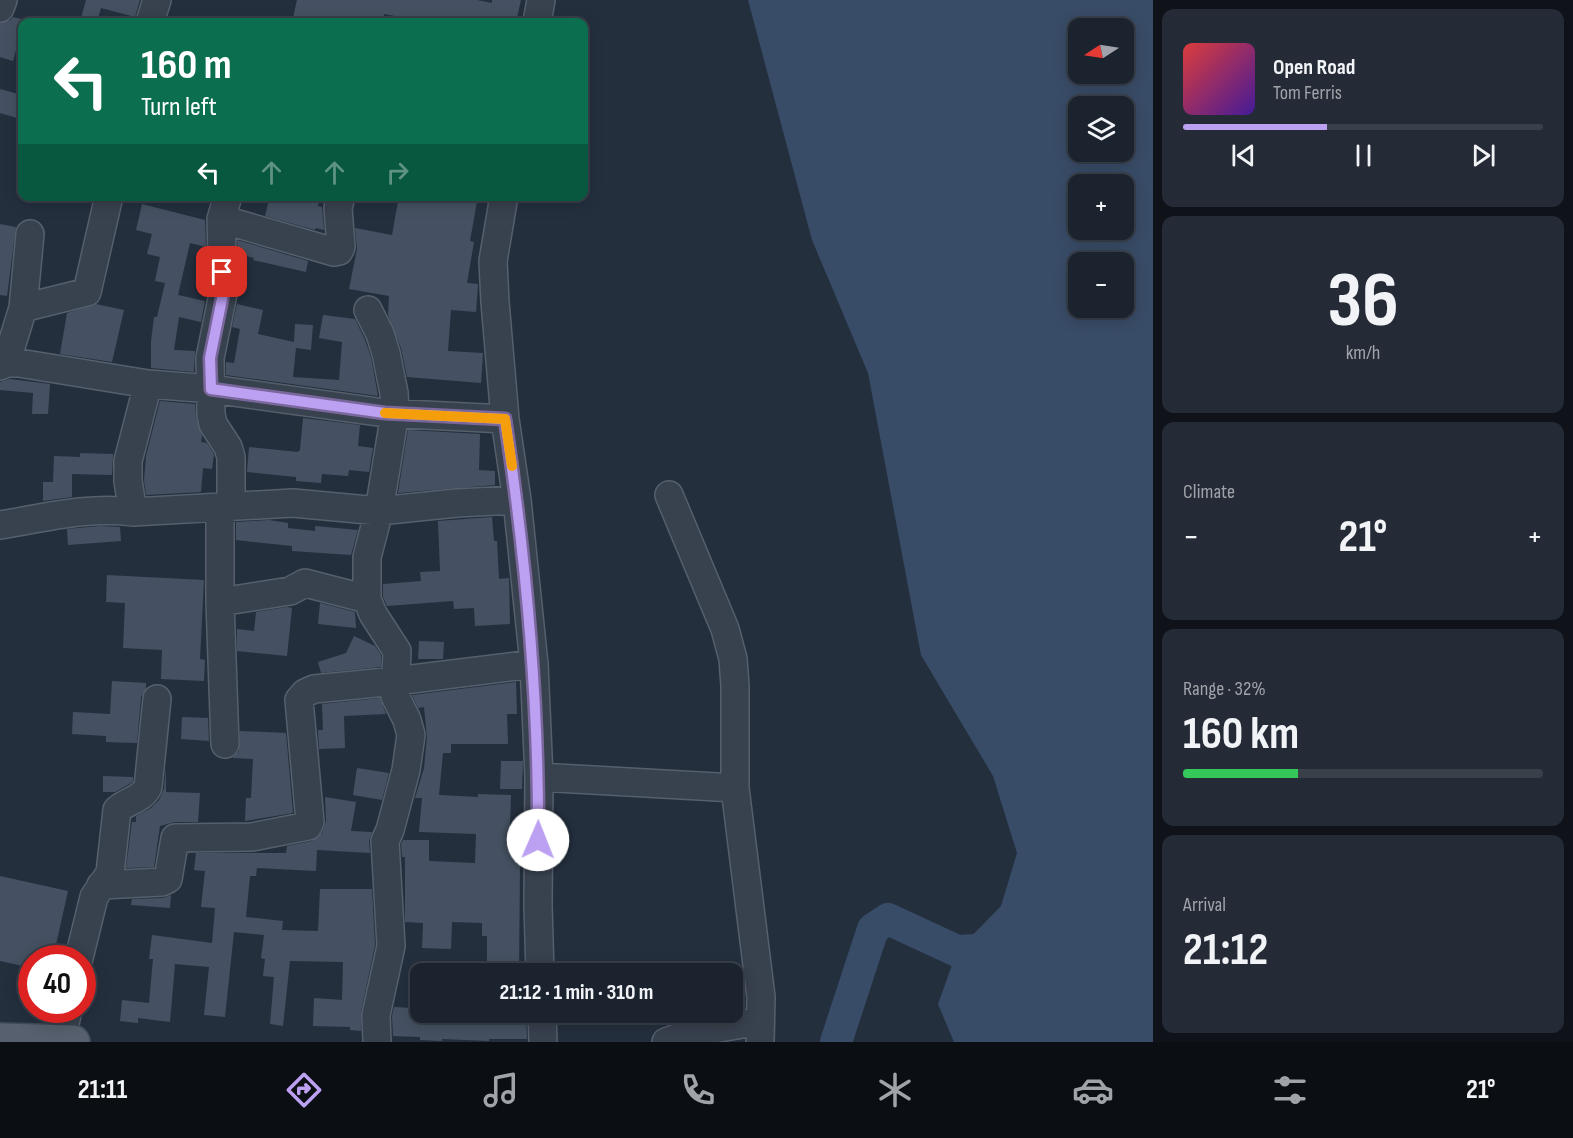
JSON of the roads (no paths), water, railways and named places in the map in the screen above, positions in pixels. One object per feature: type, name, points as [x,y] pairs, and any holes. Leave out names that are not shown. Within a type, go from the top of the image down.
[{"type":"main road","points":[[0,1040],[73,1042]]},
{"type":"street","points":[[0,8],[3,0]]},
{"type":"street","points":[[151,18],[157,0]]},
{"type":"street","points":[[538,18],[541,0]]},
{"type":"street","points":[[23,308],[87,292],[108,201]]},
{"type":"street","points":[[225,744],[220,602],[231,457],[228,447],[213,424],[210,358],[223,294],[225,208],[334,252],[339,251],[341,247],[339,201]]},
{"type":"street","points":[[503,201],[494,261],[495,302],[505,419],[517,501],[534,664],[539,777],[540,963]]},
{"type":"street","points":[[30,234],[23,308],[3,364],[19,363],[148,384],[211,389],[395,413],[505,419]]},
{"type":"street","points":[[368,310],[380,334],[386,353],[394,393],[395,413],[379,511],[367,557],[367,598],[373,614],[397,651],[395,696],[411,735],[409,759],[385,841],[390,946],[376,1015],[377,1042]]},
{"type":"street","points":[[133,512],[128,481],[128,461],[148,384]]},
{"type":"street","points":[[666,1042],[690,1033],[760,1031],[758,976],[735,788],[733,659],[726,629],[669,495]]},
{"type":"street","points":[[0,525],[110,509],[133,512],[293,503],[379,511],[457,503],[517,501]]},
{"type":"street","points":[[220,602],[290,591],[305,583],[367,598]]},
{"type":"street","points":[[101,885],[162,882],[168,879],[175,838],[252,837],[308,826],[310,822],[299,700],[305,693],[314,689],[534,664]]},
{"type":"street","points":[[82,945],[94,897],[110,873],[117,810],[144,794],[148,787],[157,699]]},
{"type":"street","points":[[539,777],[735,788]]},
{"type":"street","points":[[62,1042],[66,1023]]},
{"type":"street","points":[[542,1023],[543,1042]]},
{"type":"water","points":[[748,0],[1153,0],[1153,1042],[954,1042],[938,1004],[957,951],[1001,906],[1017,853],[993,776],[921,655],[868,373],[812,240]]},
{"type":"waterway","points":[[836,1042],[873,929],[888,919],[957,951],[998,949]]}]
